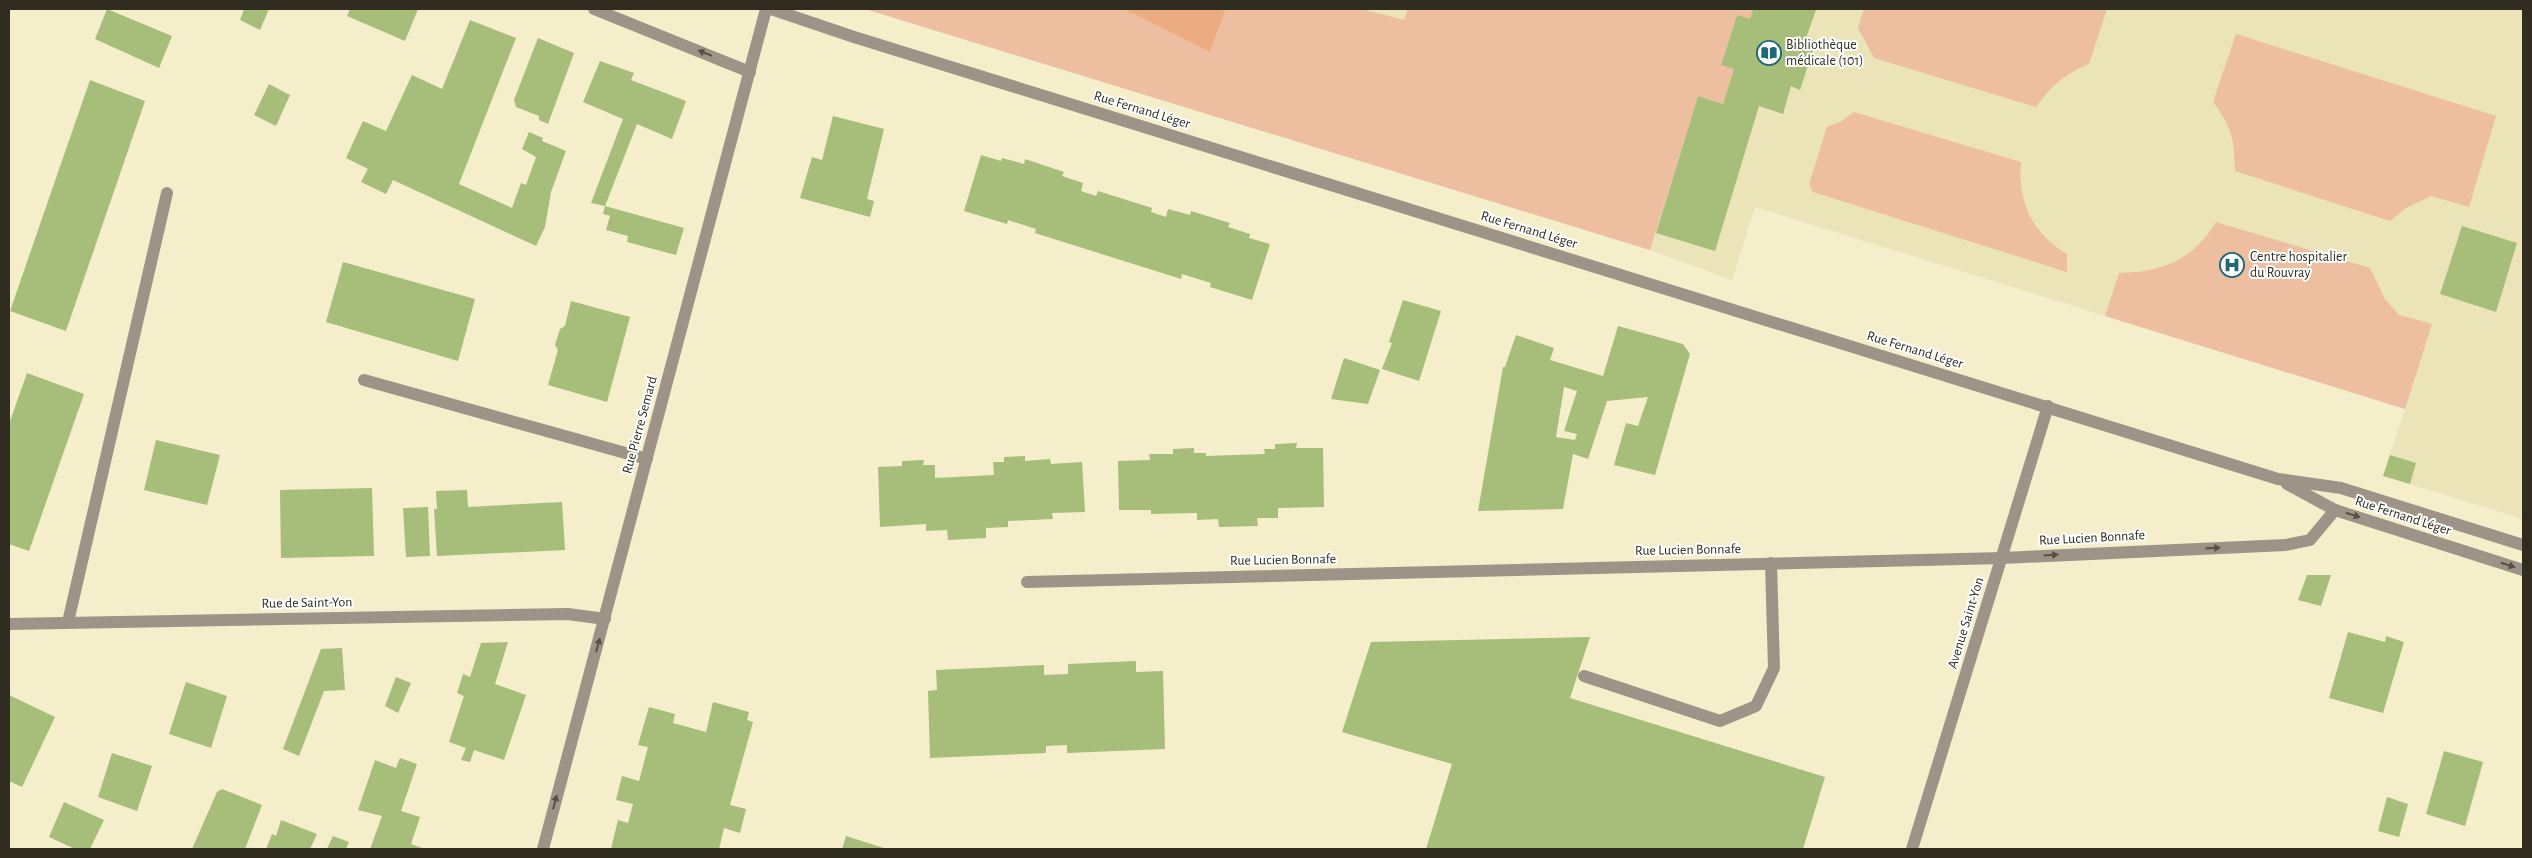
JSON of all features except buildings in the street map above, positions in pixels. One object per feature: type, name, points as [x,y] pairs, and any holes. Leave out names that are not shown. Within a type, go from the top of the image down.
[{"type":"street","points":[[594,9],[750,72]]},
{"type":"street","name":"Rue Pierre Semard","points":[[543,849],[766,9]]},
{"type":"street","name":"Rue Fernand Léger","points":[[771,9],[863,40],[2048,406],[2278,479],[2341,488],[2523,545]]},
{"type":"street","points":[[68,622],[167,193]]},
{"type":"street","points":[[364,380],[647,459]]},
{"type":"street","name":"Avenue Saint-Yon","points":[[1912,849],[2048,406]]},
{"type":"street","name":"Rue Fernand Léger","points":[[2278,479],[2335,510],[2523,570]]},
{"type":"street","name":"Rue Lucien Bonnafe","points":[[1026,582],[2002,558],[2286,545],[2310,540],[2335,510]]},
{"type":"street","points":[[1584,676],[1720,722],[1756,706],[1774,668],[1771,563]]},
{"type":"street","name":"Rue de Saint-Yon","points":[[9,624],[568,614],[604,619]]},
{"type":"shaded area","name":"Centre hospitalier du Rouvray","points":[[865,9],[2523,9],[2523,519],[2383,476],[2405,409],[1755,207],[1732,280],[1650,250]]},
{"type":"shaded area","points":[[865,9],[1124,9],[1210,52],[1226,9],[1362,9],[1404,20],[1408,9],[1753,9],[1750,19],[1737,15],[1721,64],[1734,69],[1723,104],[1698,96],[1650,250]]},
{"type":"shaded area","points":[[1124,9],[1226,9],[1210,52]]},
{"type":"shaded area","points":[[1864,9],[2107,9],[2089,64],[2059,81],[2036,107],[1874,58],[1858,28]]},
{"type":"shaded area","points":[[2236,34],[2496,116],[2469,207],[2431,196],[2406,208],[2390,221],[2235,171],[2231,135],[2225,120],[2213,102]]},
{"type":"shaded area","points":[[1854,112],[2021,162],[2020,177],[2022,190],[2030,216],[2036,227],[2045,237],[2067,254],[2067,272],[1813,192],[1809,184],[1827,127],[1840,122]]},
{"type":"shaded area","points":[[2216,222],[2370,268],[2385,299],[2399,315],[2432,324],[2405,409],[2105,316],[2119,273],[2149,270],[2187,255],[2207,235]]},
{"type":"place","name":"Bibliothèque médicale (101)","points":[[1769,53]]},
{"type":"place","name":"Centre hospitalier du Rouvray","points":[[2232,265]]}]
